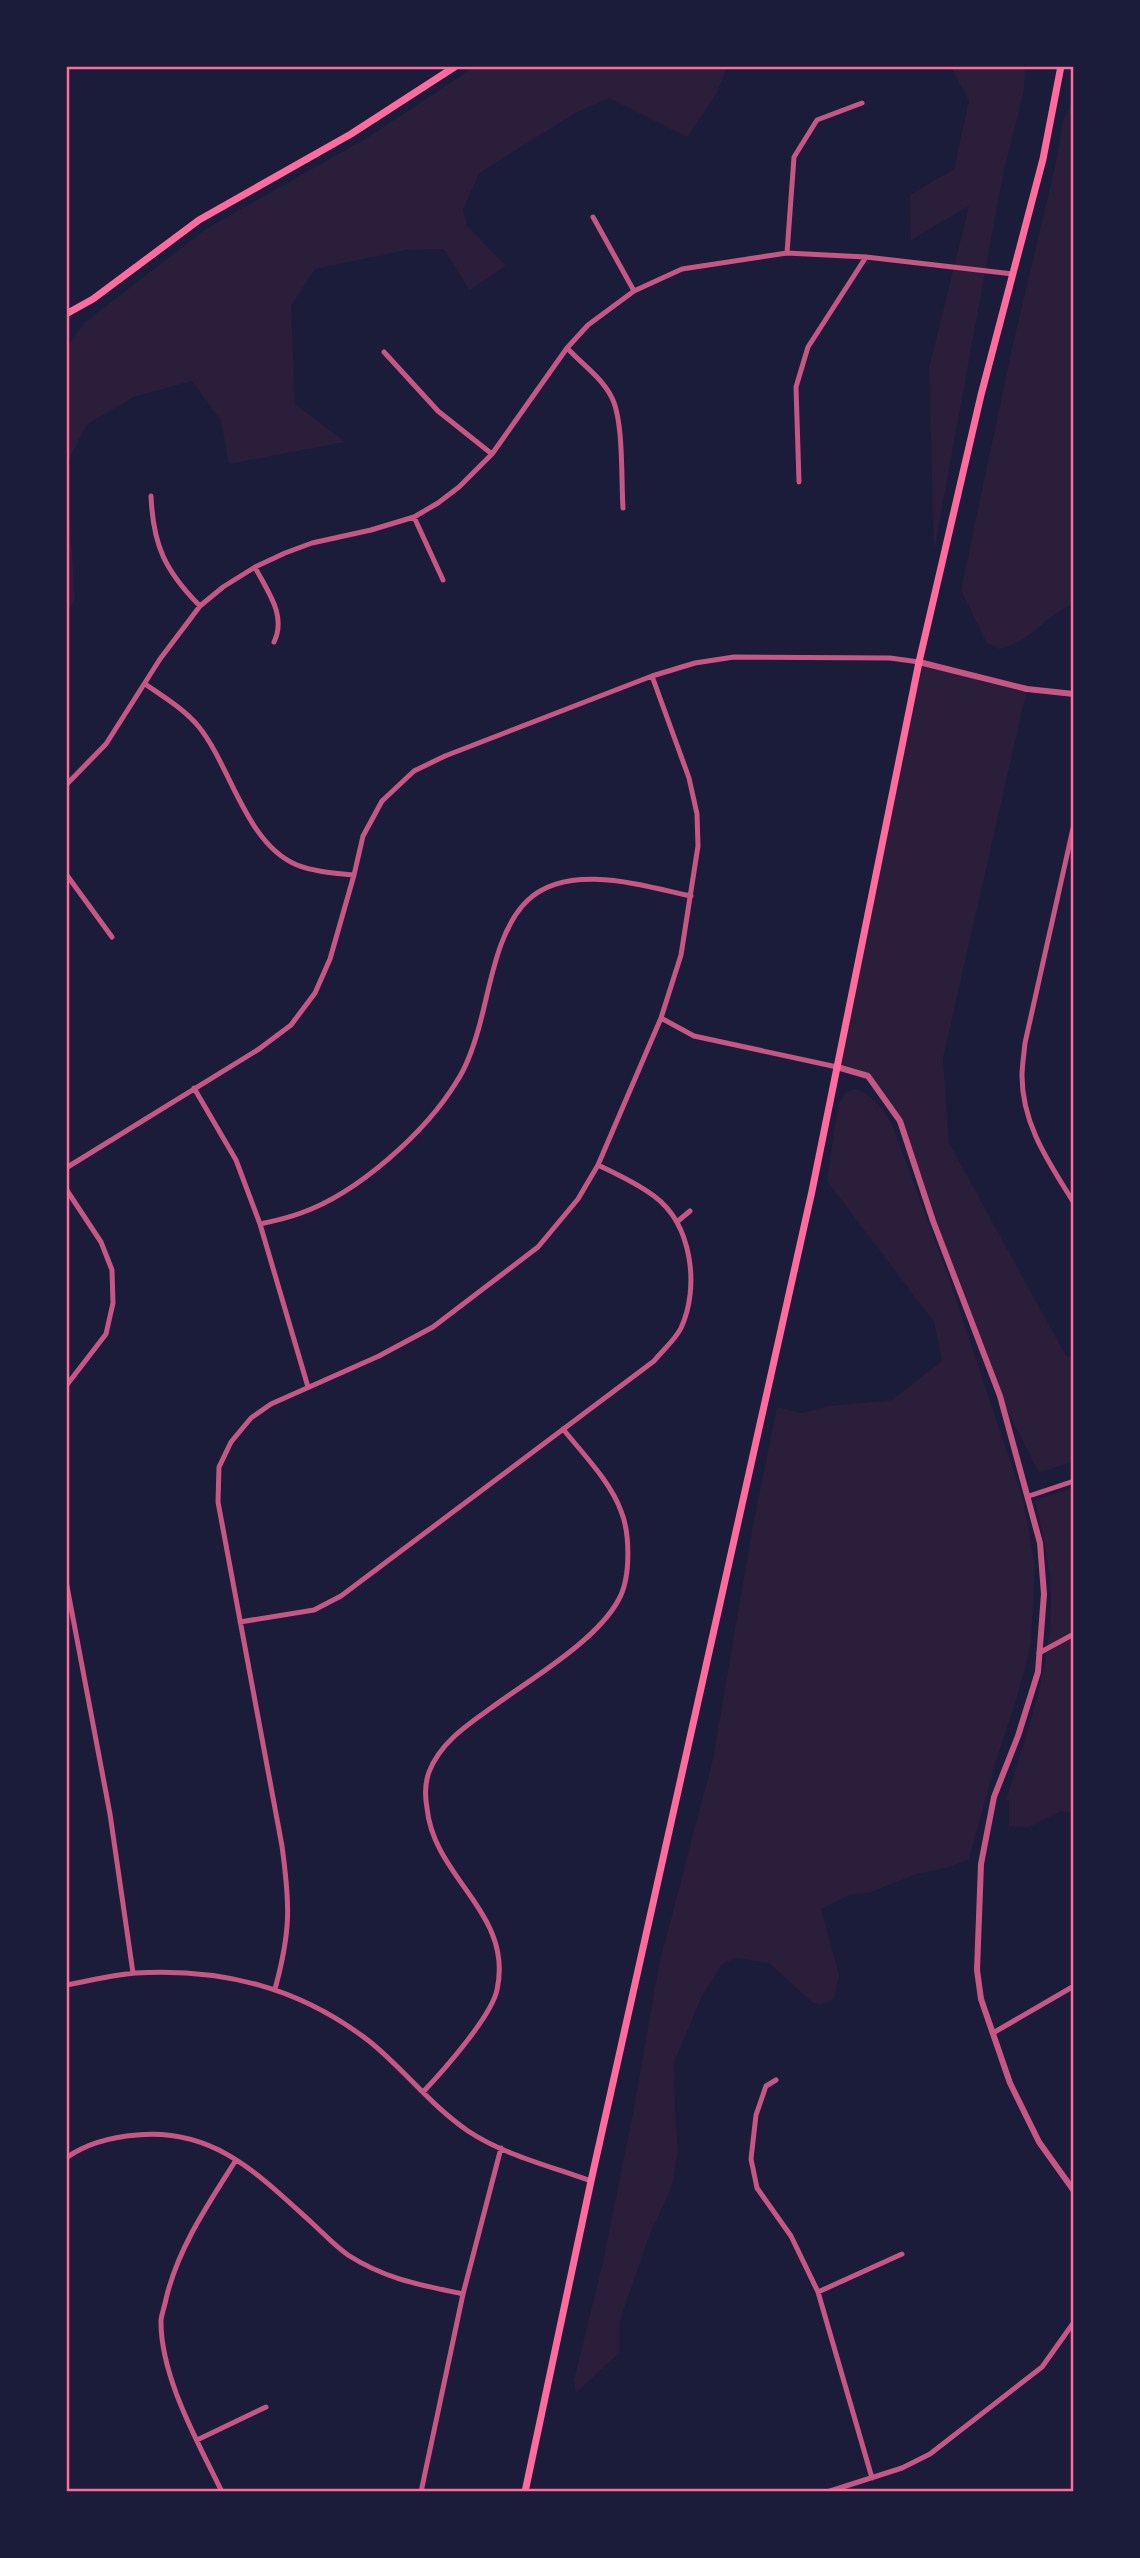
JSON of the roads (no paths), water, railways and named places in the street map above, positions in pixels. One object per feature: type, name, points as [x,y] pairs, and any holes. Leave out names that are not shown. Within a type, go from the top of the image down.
[{"type":"main road","points":[[66,314],[93,299],[200,220],[351,134],[456,66]]},
{"type":"main road","points":[[524,2491],[812,1191],[919,662],[981,396],[1043,159],[1061,66]]},
{"type":"street","points":[[787,253],[794,157],[817,120],[862,103]]},
{"type":"street","points":[[593,216],[634,291]]},
{"type":"street","points":[[66,785],[106,744],[160,659],[200,606],[223,587],[255,567],[312,543],[414,517],[438,503],[459,487],[492,454],[566,348],[588,325],[634,291],[682,269],[787,253],[866,257],[1013,274]]},
{"type":"street","points":[[799,482],[796,387],[807,347],[866,257]]},
{"type":"street","points":[[566,348],[597,377],[612,396],[618,421],[623,508]]},
{"type":"street","points":[[384,352],[438,411],[492,454]]},
{"type":"street","points":[[151,496],[152,524],[164,559],[183,589],[200,606]]},
{"type":"street","points":[[414,517],[443,580]]},
{"type":"street","points":[[255,567],[280,617],[279,631],[274,642]]},
{"type":"street","points":[[66,1168],[260,1049],[292,1025],[315,993],[330,959],[363,836],[382,801],[414,771],[444,756],[652,676],[695,663],[734,657],[890,658],[919,662],[1027,689],[1073,694]]},
{"type":"street","points":[[275,1989],[285,1954],[289,1900],[282,1846],[218,1502],[219,1467],[231,1442],[251,1418],[271,1404],[379,1356],[433,1327],[538,1247],[578,1199],[598,1165],[661,1018],[681,955],[698,846],[697,814],[689,778],[652,676]]},
{"type":"street","points":[[145,684],[182,709],[200,728],[255,827],[272,849],[294,864],[313,870],[354,875]]},
{"type":"street","points":[[1073,824],[1071,848],[1025,1043],[1022,1077],[1026,1112],[1038,1144],[1073,1203]]},
{"type":"street","points":[[66,874],[112,937]]},
{"type":"street","points":[[261,1224],[302,1213],[337,1195],[384,1162],[434,1115],[459,1079],[478,1031],[497,960],[510,924],[528,899],[556,884],[582,878],[635,884],[691,896]]},
{"type":"street","points":[[661,1018],[694,1036],[868,1076],[900,1121],[933,1221],[1000,1396],[1040,1543],[1044,1594],[1038,1672],[994,1797],[981,1864],[977,1970],[981,1999],[1010,2083],[1039,2142],[1073,2190]]},
{"type":"street","points":[[194,1088],[236,1160],[261,1224],[308,1387]]},
{"type":"street","points":[[240,1622],[314,1609],[341,1596],[654,1361],[680,1329],[690,1295],[690,1259],[678,1221],[656,1197],[598,1165]]},
{"type":"street","points":[[66,1189],[102,1242],[113,1270],[114,1303],[106,1334],[66,1386]]},
{"type":"street","points":[[678,1221],[690,1211]]},
{"type":"street","points":[[423,2092],[453,2059],[483,2016],[497,1992],[499,1968],[497,1942],[487,1919],[438,1849],[428,1822],[425,1796],[429,1772],[443,1748],[464,1727],[580,1643],[600,1624],[620,1598],[626,1571],[628,1539],[621,1510],[607,1486],[563,1429]]},
{"type":"street","points":[[1028,1496],[1073,1480]]},
{"type":"street","points":[[66,1581],[110,1814],[133,1973]]},
{"type":"street","points":[[1039,1653],[1073,1634]]},
{"type":"street","points":[[66,1985],[133,1973],[192,1973],[232,1977],[275,1989],[326,2012],[370,2042],[469,2132],[501,2148],[591,2181]]},
{"type":"street","points":[[993,2033],[1073,1986]]},
{"type":"street","points":[[776,2080],[766,2086],[755,2115],[751,2159],[757,2188],[791,2236],[818,2292],[872,2478]]},
{"type":"street","points":[[66,2158],[77,2150],[112,2137],[161,2133],[202,2141],[263,2178],[346,2254],[395,2279],[463,2294]]},
{"type":"street","points":[[421,2491],[463,2294],[501,2148]]},
{"type":"street","points":[[222,2491],[197,2440],[166,2363],[161,2319],[173,2272],[197,2222],[236,2160]]},
{"type":"street","points":[[818,2292],[902,2255]]},
{"type":"street","points":[[827,2491],[902,2468],[930,2454],[1042,2367],[1073,2322]]},
{"type":"street","points":[[197,2440],[266,2407]]}]
